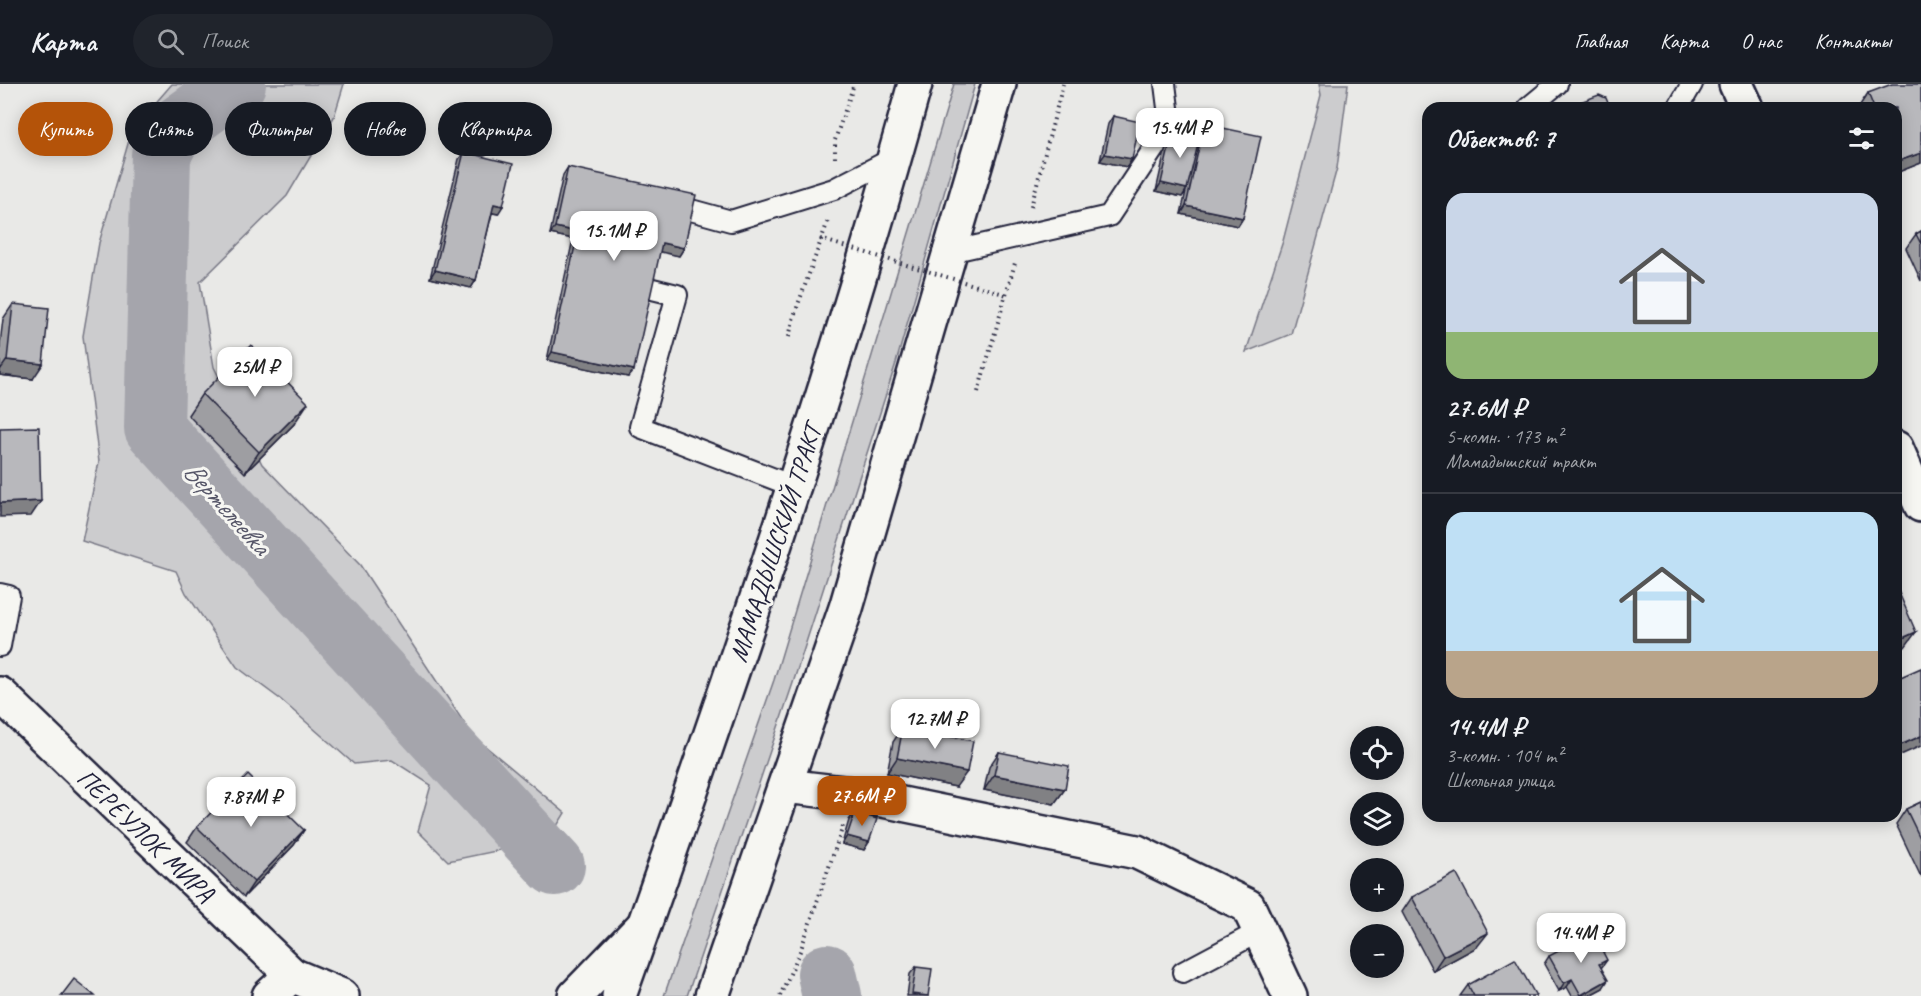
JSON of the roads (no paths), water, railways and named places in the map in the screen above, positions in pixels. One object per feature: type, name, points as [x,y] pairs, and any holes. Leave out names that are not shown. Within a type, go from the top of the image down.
[{"type":"main road","name":"МАМАДЫШСКИЙ ТРАКТ","points":[[619,996],[715,725],[795,487],[915,84]]},
{"type":"main road","points":[[711,996],[846,608],[999,84]]},
{"type":"main road","points":[[1736,84],[1744,102]]},
{"type":"main road","points":[[1902,462],[1921,505]]},
{"type":"main road","name":"ПЕРЕУЛОК МИРА","points":[[0,694],[280,985]]},
{"type":"main road","points":[[785,786],[854,794],[1137,852],[1254,919],[1290,996]]},
{"type":"main road","points":[[575,996],[644,925]]},
{"type":"main road","points":[[280,985],[342,996]]},
{"type":"lane","points":[[950,252],[1109,216],[1170,124],[1166,84]]},
{"type":"lane","points":[[1535,102],[1557,84]]},
{"type":"lane","points":[[1682,102],[1692,84]]},
{"type":"lane","points":[[650,199],[731,221],[834,189],[894,158]]},
{"type":"lane","points":[[611,280],[677,295],[640,427],[795,487]]},
{"type":"lane","points":[[0,594],[9,596],[0,646]]},
{"type":"lane","points":[[1183,972],[1254,919]]},
{"type":"waterway","name":"Вертелеевка","points":[[236,84],[174,129],[161,155],[154,428],[555,866]]},
{"type":"waterway","name":"Вертелеевка","points":[[827,974],[832,996]]}]
